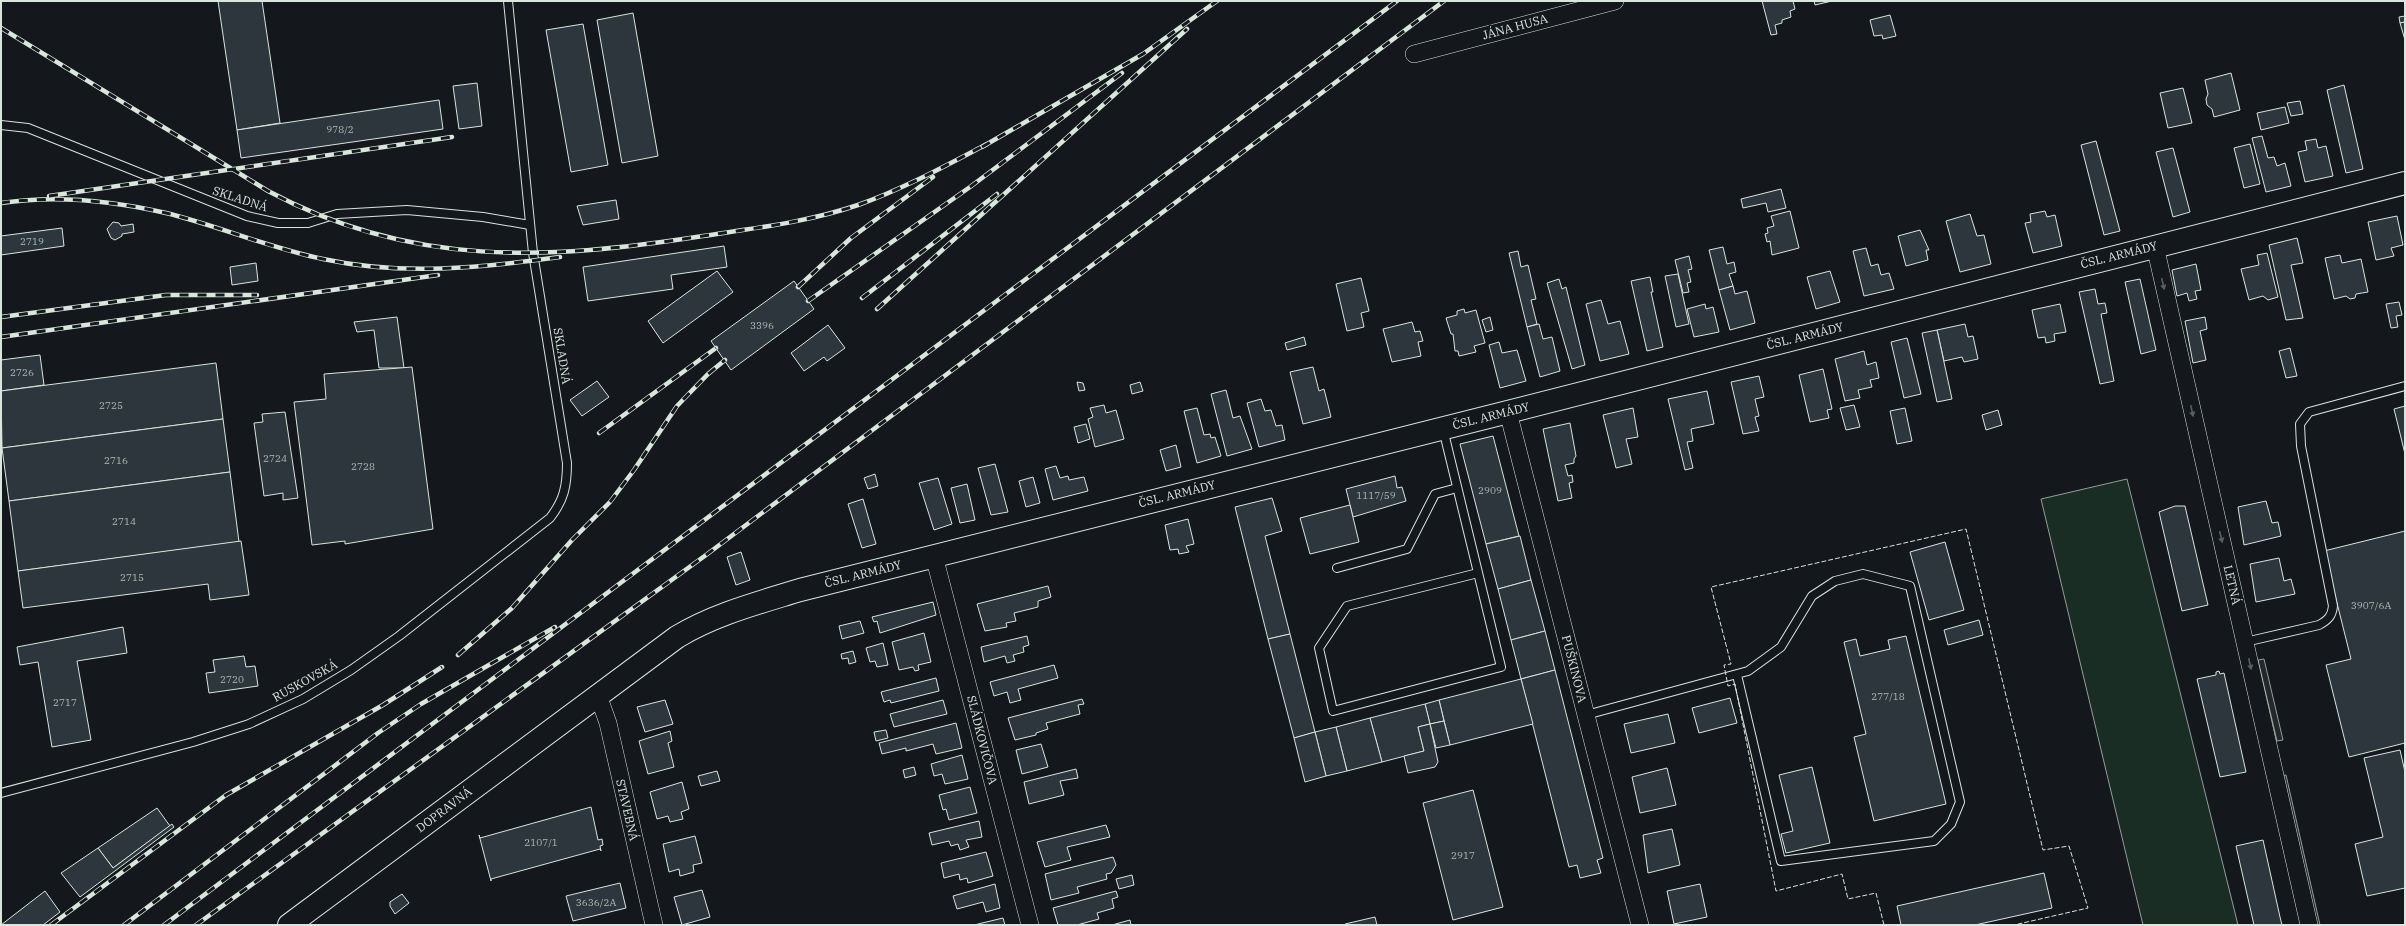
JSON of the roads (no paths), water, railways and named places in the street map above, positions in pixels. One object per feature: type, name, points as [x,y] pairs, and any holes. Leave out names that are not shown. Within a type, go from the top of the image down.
[{"type":"street","name":"JÁNA HUSA","points":[[1414,54],[1615,1]]},
{"type":"street","name":"ČSL. ARMÁDY","points":[[598,695],[677,637],[698,624],[800,590],[1508,412],[2405,183]]},
{"type":"street","name":"LETNÁ","points":[[2155,246],[2309,925]]},
{"type":"street","name":"PUŠKINOVA","points":[[1508,412],[1640,925]]},
{"type":"street","name":"SLÁDKOVIČOVA","points":[[934,556],[1030,925]]},
{"type":"street","name":"DOPRAVNÁ","points":[[289,925],[598,695]]},
{"type":"street","name":"STAVEBNÁ","points":[[598,695],[608,723],[654,925]]},
{"type":"lane","name":"SKLADNÁ","points":[[508,1],[530,225],[567,463],[566,491]]},
{"type":"lane","name":"SKLADNÁ","points":[[1,125],[28,128],[247,216],[278,223],[308,223],[337,214],[407,210],[483,217],[530,225]]},
{"type":"lane","points":[[2245,642],[2319,625],[2326,621],[2332,614],[2333,602],[2300,446],[2300,424],[2309,412],[2405,386]]},
{"type":"lane","points":[[1443,428],[1501,667],[1333,711],[1319,648],[1347,606],[1478,573]]},
{"type":"lane","points":[[1337,568],[1408,549],[1435,494],[1457,488]]},
{"type":"lane","name":"RUSKOVSKÁ","points":[[1,793],[193,742],[249,724],[303,699],[351,670],[399,636],[550,518],[560,505],[566,491]]},
{"type":"lane","points":[[1586,715],[1748,671],[1781,647],[1812,596],[1835,581],[1862,574],[1910,586],[1960,802],[1951,824],[1934,841],[1781,861],[1737,675]]},
{"type":"railway","points":[[982,147],[1143,54],[1217,1]]},
{"type":"railway","points":[[164,925],[1397,1]]},
{"type":"railway","points":[[196,925],[706,555],[1444,1]]},
{"type":"railway","points":[[1,28],[268,191],[322,216],[375,234],[428,245],[481,251],[535,253],[590,250],[646,244],[782,224],[839,211],[875,199],[924,177],[987,144]]},
{"type":"railway","points":[[877,309],[1187,29]]},
{"type":"railway","points":[[808,301],[970,187],[1122,73]]},
{"type":"railway","points":[[49,196],[452,137]]},
{"type":"railway","points":[[798,287],[851,238],[933,177]]},
{"type":"railway","points":[[862,298],[997,194]]},
{"type":"railway","points":[[1,203],[63,199],[126,205],[186,218],[264,243],[323,259],[382,267],[412,269],[471,267],[560,257]]},
{"type":"railway","points":[[1,337],[438,275]]},
{"type":"railway","points":[[1,317],[166,295],[257,295]]},
{"type":"railway","points":[[599,433],[716,348]]},
{"type":"railway","points":[[458,655],[512,608],[572,540],[610,502],[634,470],[677,406],[708,374],[725,360]]},
{"type":"railway","points":[[124,925],[378,733],[421,704],[555,627]]},
{"type":"railway","points":[[51,925],[226,795],[383,705],[442,667]]}]
